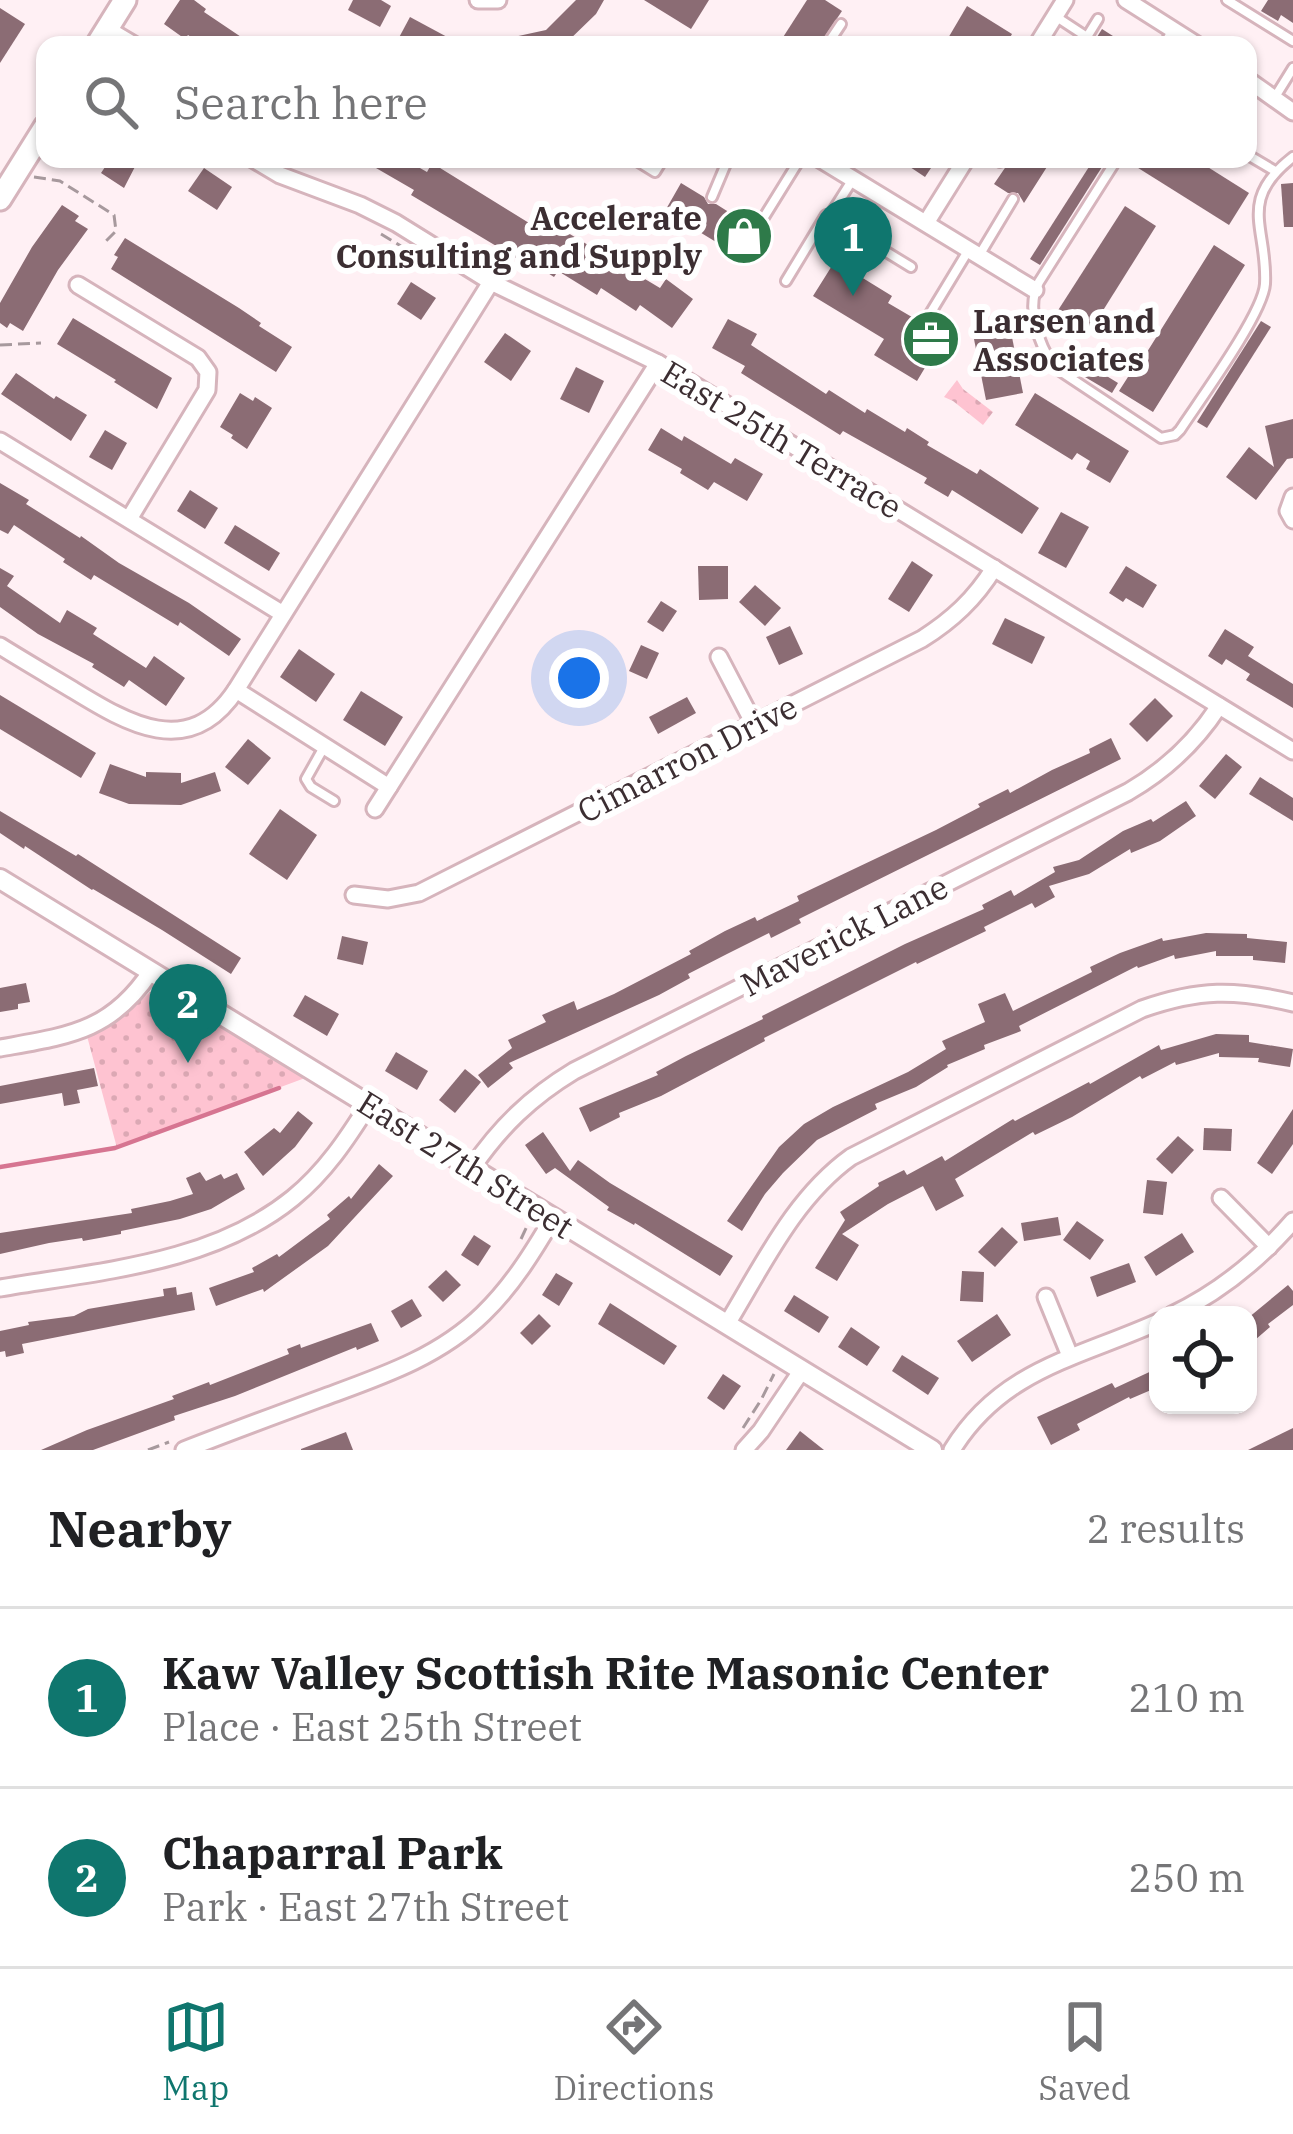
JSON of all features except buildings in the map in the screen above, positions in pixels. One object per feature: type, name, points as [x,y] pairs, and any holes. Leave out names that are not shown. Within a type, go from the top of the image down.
[{"type":"main road","points":[[103,36],[125,0]]},
{"type":"main road","points":[[0,199],[36,142]]},
{"type":"street","points":[[478,0],[498,0]]},
{"type":"street","points":[[1043,36],[1065,0]]},
{"type":"street","points":[[1126,0],[1184,36]]},
{"type":"street","points":[[1257,87],[1293,112]]},
{"type":"street","name":"East 25th Terrace","points":[[269,168],[396,223],[491,282],[658,362],[1293,751]]},
{"type":"street","points":[[835,168],[1035,290]]},
{"type":"street","points":[[926,224],[960,168]]},
{"type":"street","points":[[0,646],[121,719],[150,729],[200,723],[225,705],[491,282]]},
{"type":"street","points":[[78,285],[198,358],[208,372],[207,390],[129,519]]},
{"type":"street","points":[[375,809],[658,362]]},
{"type":"street","points":[[0,441],[283,614]]},
{"type":"street","points":[[1293,497],[1288,511],[1293,520]]},
{"type":"street","name":"Cimarron Drive","points":[[354,895],[388,899],[418,893],[754,724],[935,631],[966,606],[994,568]]},
{"type":"street","points":[[719,657],[754,724]]},
{"type":"street","points":[[236,691],[389,787]]},
{"type":"street","name":"Maverick Lane","points":[[472,1168],[512,1117],[561,1079],[1127,792],[1187,748],[1219,706]]},
{"type":"street","name":"East 27th Street","points":[[0,879],[932,1450]]},
{"type":"street","points":[[0,1048],[89,1028],[128,1002],[151,971]]},
{"type":"street","points":[[727,1324],[807,1196],[851,1156],[1163,1001],[1227,991],[1293,1004]]},
{"type":"street","points":[[0,1288],[183,1254],[242,1231],[295,1197],[325,1168],[369,1104]]},
{"type":"street","points":[[1221,1198],[1269,1246]]},
{"type":"street","points":[[184,1450],[398,1370],[440,1348],[506,1289],[554,1218]]},
{"type":"street","points":[[1188,1306],[1250,1265],[1293,1221]]},
{"type":"street","points":[[1046,1297],[1070,1356]]},
{"type":"street","points":[[952,1450],[981,1410],[1021,1380],[1149,1325]]},
{"type":"street","points":[[741,1443],[761,1431],[802,1370]]},
{"type":"lane","points":[[1227,0],[1293,41]]},
{"type":"lane","points":[[1055,16],[1078,36]]},
{"type":"lane","points":[[1087,36],[1098,19]]},
{"type":"lane","points":[[833,36],[841,24]]},
{"type":"lane","points":[[1169,36],[1173,29]]},
{"type":"lane","points":[[1274,99],[1293,68]]},
{"type":"lane","points":[[1111,168],[1035,290],[1032,306],[1054,368],[1162,438],[1175,435],[1258,310],[1265,287],[1257,210],[1275,171],[1293,157]]},
{"type":"lane","points":[[1257,160],[1275,171]]},
{"type":"lane","points":[[712,197],[724,168]]},
{"type":"lane","points":[[761,221],[794,168]]},
{"type":"lane","points":[[830,217],[853,179]]},
{"type":"lane","points":[[925,322],[1013,200]]},
{"type":"lane","points":[[786,281],[826,215],[911,267]]},
{"type":"lane","points":[[324,746],[306,779],[334,802]]},
{"type":"path","points":[[32,177],[60,181],[114,215],[116,231],[106,241]]},
{"type":"path","points":[[0,345],[41,343]]},
{"type":"path","points":[[520,1241],[528,1224]]},
{"type":"path","points":[[741,1443],[775,1372]]},
{"type":"path","points":[[148,1450],[167,1443]]},
{"type":"shaded area","points":[[957,380],[993,412],[983,425],[944,397]]},
{"type":"shaded area","points":[[160,990],[305,1078],[117,1148],[87,1036],[128,1012],[150,992]]},
{"type":"waterway","points":[[0,1167],[115,1148],[279,1088]]},
{"type":"place","name":"Accelerate Consulting and Supply","points":[[744,236]]},
{"type":"place","name":"Kaw Valley Scottish Rite Masonic Center","points":[[853,296]]},
{"type":"place","name":"Larsen and Associates","points":[[931,339]]},
{"type":"place","name":"Chaparral Park","points":[[188,1063]]}]
